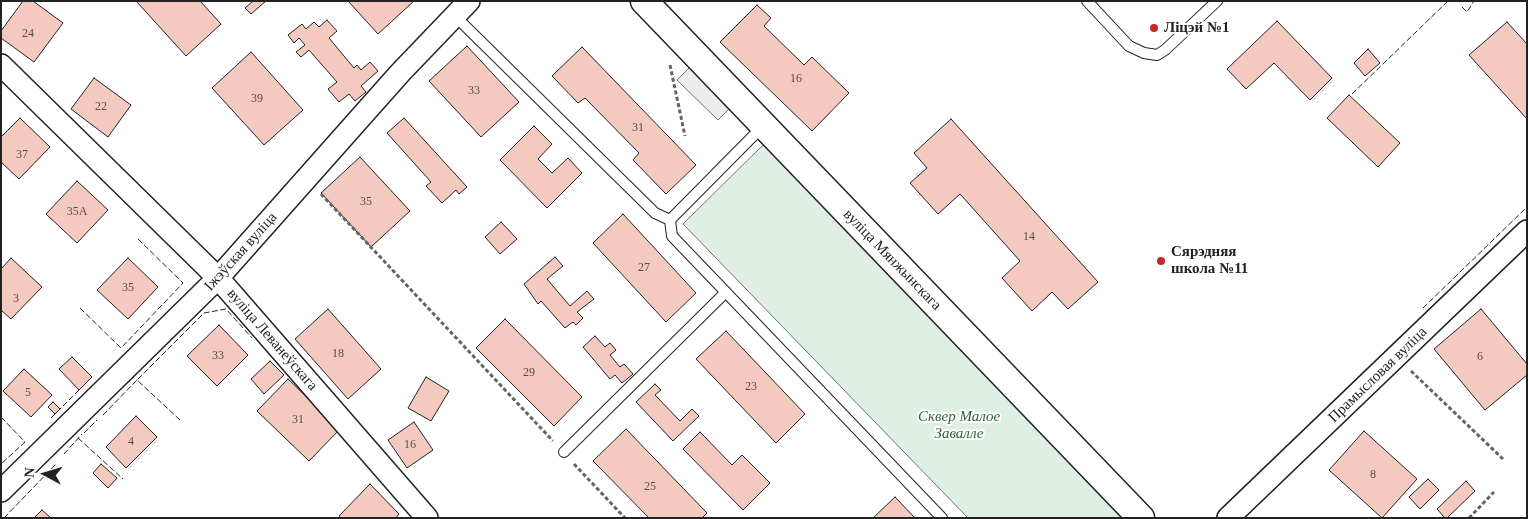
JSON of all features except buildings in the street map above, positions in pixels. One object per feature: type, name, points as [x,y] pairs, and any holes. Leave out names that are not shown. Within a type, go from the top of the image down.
[{"type":"street","name":"вуліца Мянжынскага","points":[[644,1],[1140,518]]},
{"type":"street","name":"Іжэўская вуліца","points":[[1,492],[218,278],[400,74],[462,9]]},
{"type":"street","name":"вуліца Леванеўскага","points":[[1,66],[218,278],[426,517]]},
{"type":"street","name":"Прамысловая вуліца","points":[[1228,518],[1527,231]]},
{"type":"lane","points":[[1087,1],[1130,46],[1144,54],[1157,55],[1165,50],[1217,1]]},
{"type":"lane","points":[[462,9],[655,213],[670,220]]},
{"type":"lane","points":[[670,220],[764,126]]},
{"type":"lane","points":[[670,220],[672,236],[942,518]]},
{"type":"lane","points":[[564,452],[726,292]]},
{"type":"path","points":[[669,61],[685,136]]},
{"type":"path","points":[[306,179],[625,518]]},
{"type":"path","points":[[1397,357],[1503,459]]},
{"type":"path","points":[[1469,518],[1494,492]]},
{"type":"green space","name":"Сквер Малое Завалле","points":[[764,144],[1129,518],[968,518],[683,224]]},
{"type":"shaded area","points":[[690,67],[730,108],[718,120],[677,80]]},
{"type":"fence","points":[[1352,94],[1448,1]]},
{"type":"fence","points":[[1462,7],[1467,12],[1474,1]]},
{"type":"fence","points":[[1423,308],[1527,207]]},
{"type":"fence","points":[[80,308],[121,348],[183,283],[138,239]]},
{"type":"fence","points":[[180,420],[137,380],[204,313],[226,309],[252,338]]},
{"type":"fence","points":[[103,415],[137,380]]},
{"type":"fence","points":[[51,418],[81,388]]},
{"type":"fence","points":[[1,417],[25,442],[1,464]]},
{"type":"fence","points":[[84,433],[97,420]]},
{"type":"fence","points":[[64,454],[82,434]]},
{"type":"fence","points":[[78,438],[123,479]]},
{"type":"fence","points":[[4,518],[56,464]]},
{"type":"place","name":"Ліцэй №1","points":[[1154,28]]},
{"type":"place","name":"Сярэдняя школа №11","points":[[1161,261]]}]
